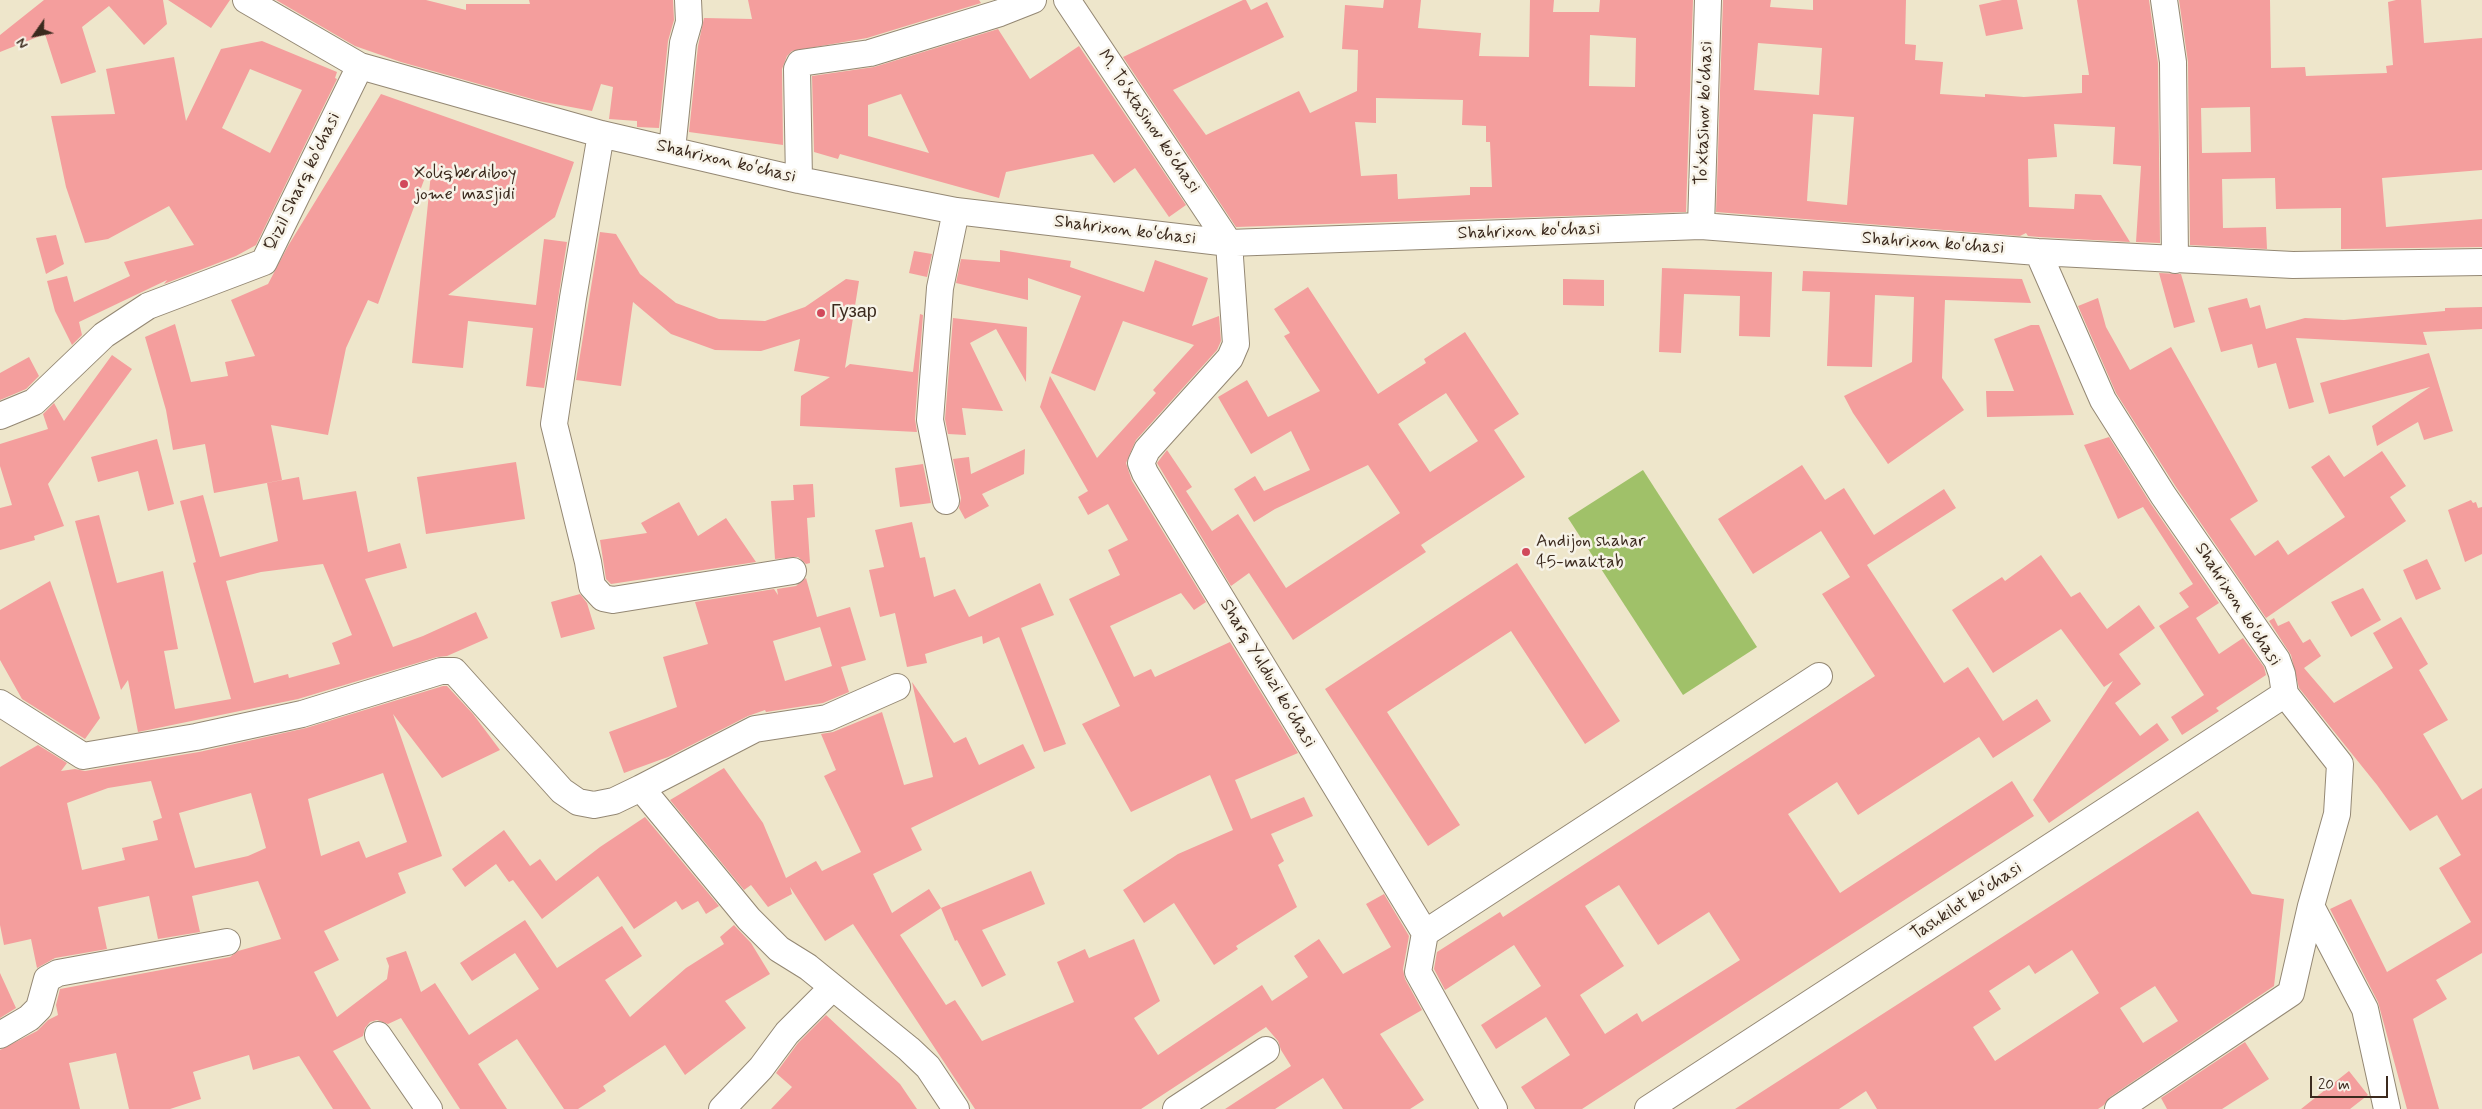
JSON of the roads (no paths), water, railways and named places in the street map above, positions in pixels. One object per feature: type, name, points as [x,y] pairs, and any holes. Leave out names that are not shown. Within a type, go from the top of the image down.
[{"type":"street","name":"Shahrixon koʻchasi","points":[[246,0],[360,66],[601,134],[799,180],[956,211],[1229,243],[1701,226],[2038,252],[2175,260],[2293,265],[2482,262]]},
{"type":"street","points":[[672,150],[683,43],[689,22],[688,0]]},
{"type":"street","points":[[799,180],[797,69],[800,63],[870,53],[1000,13],[1033,0]]},
{"type":"street","name":"M. Toʻxtasinov koʻchasi","points":[[1067,0],[1229,243]]},
{"type":"street","name":"Toʻxtasinov koʻchasi","points":[[1701,226],[1708,0]]},
{"type":"street","points":[[2164,0],[2173,62],[2175,260]]},
{"type":"street","name":"Qizil Sharq koʻchasi","points":[[0,416],[34,402],[104,335],[148,306],[264,262],[360,66]]},
{"type":"street","points":[[601,134],[554,424],[588,562],[592,586],[603,598],[613,600],[793,571]]},
{"type":"street","points":[[946,501],[930,420],[940,288],[956,211]]},
{"type":"street","name":"Sharq Yulduzi koʻchasi","points":[[1229,243],[1236,344],[1230,358],[1148,450],[1141,463],[1145,473],[1425,933]]},
{"type":"street","name":"Shahrixon koʻchasi","points":[[2038,252],[2103,400],[2163,494],[2277,660],[2282,674],[2285,694],[2340,764],[2337,814],[2311,906],[2290,993],[2118,1109]]},
{"type":"street","points":[[0,703],[83,756],[196,737],[302,714],[441,670],[454,671],[562,791],[578,802],[594,805],[614,801],[755,729],[827,718],[897,687]]},
{"type":"street","points":[[1494,1109],[1418,972],[1425,933],[1820,676]]},
{"type":"street","name":"Tashkilot koʻchasi","points":[[1648,1109],[2285,694]]},
{"type":"street","points":[[641,788],[749,919],[779,949],[808,967],[928,1067],[956,1109]]},
{"type":"street","points":[[2311,906],[2365,1009],[2387,1109]]},
{"type":"street","points":[[0,1035],[29,1018],[39,1008],[47,979],[58,973],[227,942]]},
{"type":"street","points":[[722,1109],[761,1068],[787,1033],[832,988]]},
{"type":"street","points":[[378,1035],[428,1109]]},
{"type":"street","points":[[1176,1109],[1266,1050]]},
{"type":"place","name":"Xoliqberdiboy jome' masjidi","points":[[404,184]]},
{"type":"place","name":"Гузар","points":[[821,313]]},
{"type":"place","name":"Andijon shahar 45-maktab","points":[[1526,552]]}]
